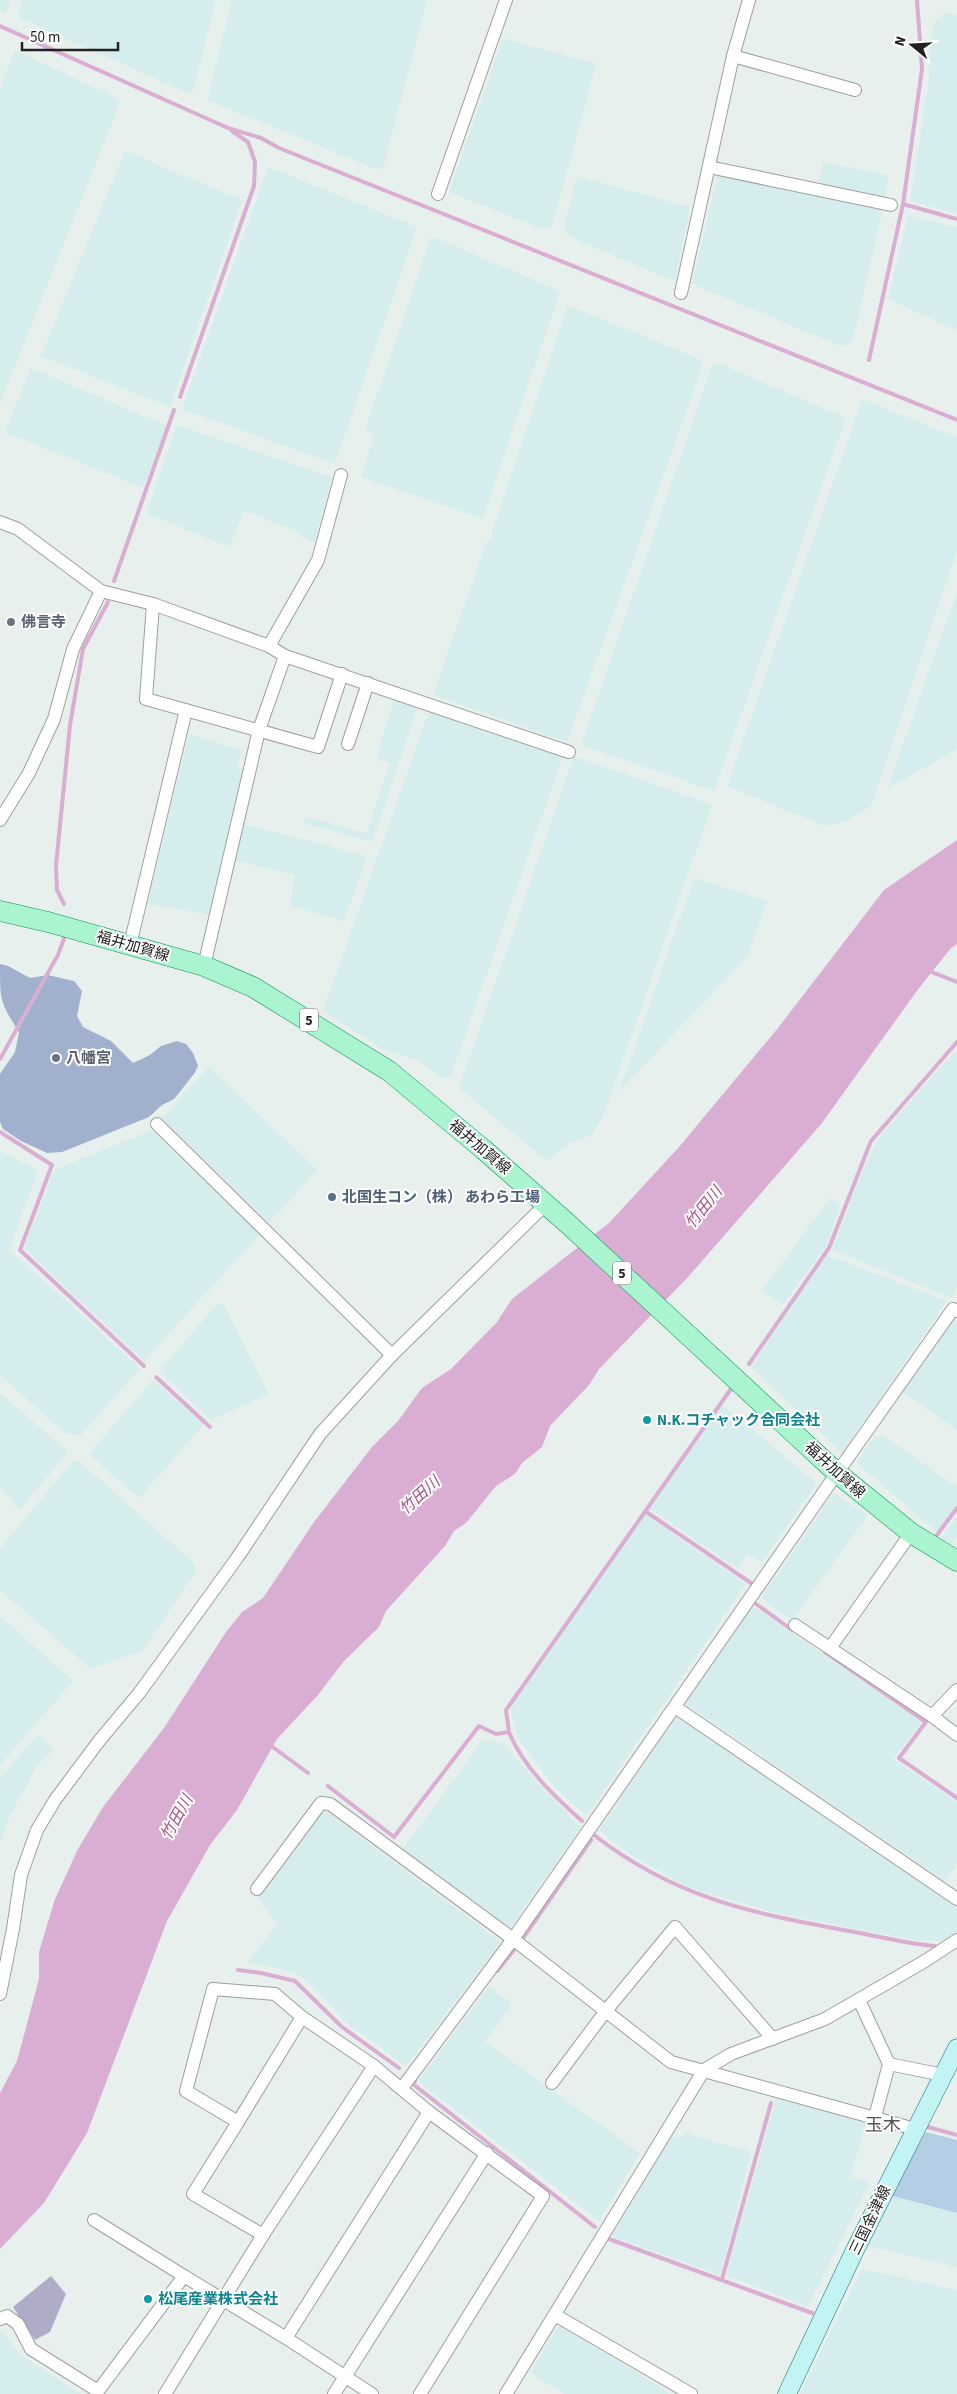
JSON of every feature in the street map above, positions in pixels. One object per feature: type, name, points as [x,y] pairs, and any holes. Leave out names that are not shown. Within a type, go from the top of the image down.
[{"type":"main road","name":"福井加賀線","points":[[0,911],[48,922],[204,966],[254,987],[389,1071],[546,1204],[677,1323],[836,1473],[911,1533],[957,1561]]},
{"type":"main road","name":"三国金津線","points":[[787,2394],[957,2048]]},
{"type":"street","points":[[438,194],[506,0]]},
{"type":"street","points":[[680,293],[733,56],[749,0]]},
{"type":"street","points":[[733,56],[855,90]]},
{"type":"street","points":[[709,167],[891,205]]},
{"type":"street","points":[[269,646],[318,560],[341,475]]},
{"type":"street","points":[[0,522],[18,529],[101,591],[153,604],[269,646],[285,656],[569,752]]},
{"type":"street","points":[[0,820],[28,773],[54,719],[73,649],[101,591]]},
{"type":"street","points":[[153,604],[146,699],[318,748],[342,674]]},
{"type":"street","points":[[204,966],[259,730],[285,656]]},
{"type":"street","points":[[348,744],[368,683]]},
{"type":"street","points":[[130,945],[186,710]]},
{"type":"street","points":[[157,1124],[392,1355]]},
{"type":"street","points":[[0,1994],[14,1929],[21,1875],[37,1830],[55,1800],[99,1741],[140,1692],[237,1558],[320,1434],[392,1355],[546,1204]]},
{"type":"street","points":[[402,2088],[513,1939],[836,1473],[953,1309],[957,1311]]},
{"type":"street","points":[[830,1648],[911,1533]]},
{"type":"street","points":[[795,1625],[932,1716],[957,1735]]},
{"type":"street","points":[[932,1716],[957,1690]]},
{"type":"street","points":[[675,1707],[957,1899]]},
{"type":"street","points":[[256,1889],[321,1803],[330,1804],[513,1939],[671,2062],[916,2129]]},
{"type":"street","points":[[552,2083],[605,2012],[675,1927],[773,2039]]},
{"type":"street","points":[[506,2394],[704,2070],[731,2054],[824,2019],[860,2000],[957,1940]]},
{"type":"street","points":[[238,2122],[186,2091],[213,1989],[275,1994],[302,2018],[374,2066],[429,2112],[543,2196],[420,2394]]},
{"type":"street","points":[[860,2000],[889,2064],[875,2118]]},
{"type":"street","points":[[264,2235],[193,2194],[302,2018]]},
{"type":"street","points":[[889,2064],[943,2075]]},
{"type":"street","points":[[165,2394],[223,2299],[374,2066]]},
{"type":"street","points":[[286,2338],[429,2112]]},
{"type":"street","points":[[334,2394],[487,2153]]},
{"type":"street","points":[[94,2220],[286,2338],[372,2394]]},
{"type":"street","points":[[0,2320],[6,2316],[18,2324],[31,2348],[100,2392],[184,2276]]},
{"type":"street","points":[[555,2316],[676,2391],[691,2394]]},
{"type":"shaded area","points":[[0,0],[10,0],[6,14],[0,11]]},
{"type":"shaded area","points":[[22,0],[216,0],[192,95],[18,17]]},
{"type":"shaded area","points":[[232,0],[427,0],[383,168],[376,169],[207,100]]},
{"type":"shaded area","points":[[946,13],[957,16],[957,214],[910,201],[929,79],[928,57],[935,20]]},
{"type":"shaded area","points":[[503,38],[596,64],[555,217],[552,226],[543,229],[449,192]]},
{"type":"shaded area","points":[[15,50],[121,100],[0,403],[0,88]]},
{"type":"shaded area","points":[[125,151],[242,200],[170,407],[41,356]]},
{"type":"shaded area","points":[[823,162],[889,175],[884,200],[818,187]]},
{"type":"shaded area","points":[[268,167],[417,227],[335,464],[182,409]]},
{"type":"shaded area","points":[[718,173],[883,207],[853,341],[843,347],[692,284]]},
{"type":"shaded area","points":[[577,176],[690,207],[675,281],[576,240],[566,233],[564,227]]},
{"type":"shaded area","points":[[908,215],[957,228],[957,330],[888,299]]},
{"type":"shaded area","points":[[431,236],[560,291],[483,519],[361,477],[374,435],[365,430]]},
{"type":"shaded area","points":[[568,305],[699,359],[703,366],[567,742],[433,695],[486,543],[492,539],[492,531]]},
{"type":"shaded area","points":[[718,363],[846,418],[714,791],[581,745],[712,366]]},
{"type":"shaded area","points":[[31,368],[167,426],[143,488],[5,432]]},
{"type":"shaded area","points":[[862,399],[957,437],[957,551],[871,806],[847,821],[825,826],[727,786]]},
{"type":"shaded area","points":[[177,425],[332,477],[314,543],[301,536],[297,531],[244,511],[229,547],[146,513]]},
{"type":"shaded area","points":[[957,592],[957,749],[887,789],[955,598]]},
{"type":"shaded area","points":[[394,700],[418,707],[372,842],[303,823],[306,817],[367,833],[390,763],[376,759]]},
{"type":"shaded area","points":[[430,708],[563,756],[451,1076],[444,1079],[418,1060],[382,1049],[323,1011]]},
{"type":"shaded area","points":[[189,734],[242,751],[237,768],[248,772],[211,915],[147,904]]},
{"type":"shaded area","points":[[574,756],[712,805],[604,1114],[593,1134],[569,1143],[547,1161],[459,1088]]},
{"type":"shaded area","points":[[243,824],[367,856],[344,921],[290,906],[294,875],[235,860]]},
{"type":"shaded area","points":[[694,878],[767,901],[749,954],[619,1092]]},
{"type":"shaded area","points":[[0,964],[8,966],[30,978],[48,975],[74,981],[82,991],[77,1016],[83,1027],[111,1041],[133,1063],[150,1055],[161,1046],[177,1041],[186,1044],[193,1053],[198,1066],[194,1074],[174,1099],[162,1105],[149,1117],[62,1152],[47,1153],[21,1141],[3,1129],[0,1122],[0,1074],[15,1052],[19,1032],[2,1001]]},
{"type":"shaded area","points":[[957,1049],[957,1285],[952,1298],[832,1250],[866,1163],[880,1136]]},
{"type":"shaded area","points":[[209,1067],[317,1170],[269,1223],[162,1118]]},
{"type":"shaded area","points":[[152,1130],[260,1234],[144,1361],[24,1248],[54,1170]]},
{"type":"shaded area","points":[[0,1151],[38,1171],[9,1250],[140,1368],[81,1435],[66,1434],[0,1375]]},
{"type":"shaded area","points":[[830,1198],[840,1205],[826,1246],[783,1304],[762,1291]]},
{"type":"shaded area","points":[[826,1255],[947,1301],[842,1453],[751,1367]]},
{"type":"shaded area","points":[[218,1303],[224,1305],[269,1394],[211,1420],[159,1371]]},
{"type":"shaded area","points":[[957,1319],[957,1430],[903,1392],[948,1325]]},
{"type":"shaded area","points":[[153,1380],[204,1424],[139,1498],[89,1454]]},
{"type":"shaded area","points":[[0,1393],[68,1452],[19,1510],[0,1486]]},
{"type":"shaded area","points":[[722,1405],[817,1483],[762,1562],[748,1553],[738,1569],[649,1508]]},
{"type":"shaded area","points":[[882,1435],[957,1487],[957,1504],[937,1532],[856,1462],[873,1439]]},
{"type":"shaded area","points":[[73,1461],[80,1462],[195,1564],[195,1572],[142,1651],[91,1669],[0,1590],[0,1549]]},
{"type":"shaded area","points":[[834,1493],[868,1515],[792,1620],[761,1598]]},
{"type":"shaded area","points":[[645,1514],[746,1584],[587,1815],[557,1790],[517,1737],[510,1706]]},
{"type":"shaded area","points":[[957,1516],[957,1537],[950,1546],[940,1539]]},
{"type":"shaded area","points":[[753,1606],[922,1722],[893,1759],[957,1802],[957,1864],[945,1881],[687,1705],[686,1700]]},
{"type":"shaded area","points":[[0,1616],[73,1681],[0,1765]]},
{"type":"shaded area","points":[[676,1716],[957,1906],[957,1932],[940,1941],[913,1940],[772,1912],[688,1887],[629,1854],[599,1830]]},
{"type":"shaded area","points":[[37,1735],[53,1749],[37,1766],[10,1816],[0,1842],[0,1779]]},
{"type":"shaded area","points":[[483,1740],[502,1742],[544,1790],[581,1827],[510,1928],[402,1850]]},
{"type":"shaded area","points":[[323,1809],[501,1942],[406,2066],[344,2021],[314,1986],[297,1974],[279,1968],[247,1963],[277,1925],[257,1896]]},
{"type":"shaded area","points":[[489,1987],[512,2004],[485,2042],[640,2153],[599,2221],[418,2081]]},
{"type":"shaded area","points":[[776,2098],[866,2122],[850,2177],[870,2182],[808,2306],[726,2276]]},
{"type":"shaded area","points":[[926,2132],[957,2140],[957,2213],[889,2195]]},
{"type":"shaded area","points":[[685,2133],[751,2152],[720,2275],[612,2236],[671,2136],[681,2139]]},
{"type":"shaded area","points":[[889,2195],[957,2213],[957,2267],[863,2245]]},
{"type":"shaded area","points":[[862,2269],[957,2290],[957,2394],[800,2394]]},
{"type":"shaded area","points":[[51,2276],[66,2294],[50,2332],[35,2340],[13,2307]]},
{"type":"shaded area","points":[[559,2325],[669,2392],[668,2394],[564,2394],[530,2373]]},
{"type":"shaded area","points":[[0,2329],[20,2355],[81,2394],[0,2394]]},
{"type":"water","name":"竹田川","points":[[957,840],[957,944],[951,948],[919,988],[822,1123],[689,1276],[599,1369],[589,1385],[550,1426],[542,1447],[522,1463],[515,1474],[496,1486],[466,1523],[454,1531],[445,1546],[386,1611],[379,1627],[344,1661],[318,1695],[277,1739],[237,1810],[210,1845],[167,1921],[87,2133],[44,2203],[0,2249],[0,2093],[17,2061],[39,1979],[39,1952],[55,1899],[78,1849],[103,1807],[164,1728],[226,1632],[242,1612],[263,1598],[314,1522],[372,1447],[398,1421],[422,1388],[451,1369],[497,1322],[512,1299],[609,1223],[679,1147],[778,1028],[884,890]]},
{"type":"waterway","points":[[869,360],[903,204],[922,69],[917,0]]},
{"type":"waterway","points":[[0,26],[228,128],[261,138],[279,148],[957,420]]},
{"type":"waterway","points":[[180,397],[254,186],[255,162],[248,142],[232,131]]},
{"type":"waterway","points":[[903,204],[957,219]]},
{"type":"waterway","points":[[114,581],[174,410]]},
{"type":"waterway","points":[[64,904],[57,890],[56,865],[70,725],[83,649],[108,602]]},
{"type":"waterway","points":[[0,1059],[58,955],[66,933]]},
{"type":"waterway","points":[[929,971],[957,982]]},
{"type":"waterway","points":[[749,1364],[829,1248],[871,1141],[957,1042]]},
{"type":"waterway","points":[[0,1132],[52,1165],[20,1250],[144,1366]]},
{"type":"waterway","points":[[156,1377],[210,1427]]},
{"type":"waterway","points":[[328,1786],[394,1837],[479,1726],[496,1734],[509,1732],[506,1710],[733,1386]]},
{"type":"waterway","points":[[937,1535],[957,1508]]},
{"type":"waterway","points":[[645,1511],[751,1583]]},
{"type":"waterway","points":[[756,1604],[792,1630]]},
{"type":"waterway","points":[[825,1652],[926,1722],[899,1758],[957,1798]]},
{"type":"waterway","points":[[509,1732],[522,1757],[540,1780],[582,1821]]},
{"type":"waterway","points":[[270,1745],[308,1773]]},
{"type":"waterway","points":[[594,1835],[654,1874],[715,1900],[779,1917],[903,1942],[935,1946]]},
{"type":"waterway","points":[[523,1938],[591,1840]]},
{"type":"waterway","points":[[497,1971],[514,1950]]},
{"type":"waterway","points":[[238,1970],[295,1981],[342,2027],[399,2068]]},
{"type":"waterway","points":[[415,2081],[413,2084],[595,2227]]},
{"type":"waterway","points":[[722,2279],[771,2103]]},
{"type":"waterway","points":[[928,2127],[957,2135]]},
{"type":"waterway","points":[[609,2239],[812,2313]]},
{"type":"place","name":"佛言寺","points":[[11,622]]},
{"type":"place","name":"八幡宮","points":[[56,1058]]},
{"type":"place","name":"北国生コン（株） あわら工場","points":[[332,1197]]},
{"type":"place","name":"N.K.コチャック合同会社","points":[[647,1420]]},
{"type":"place","name":"松尾産業株式会社","points":[[148,2299]]},
{"type":"district","name":"玉木","points":[[883,2125]]}]
